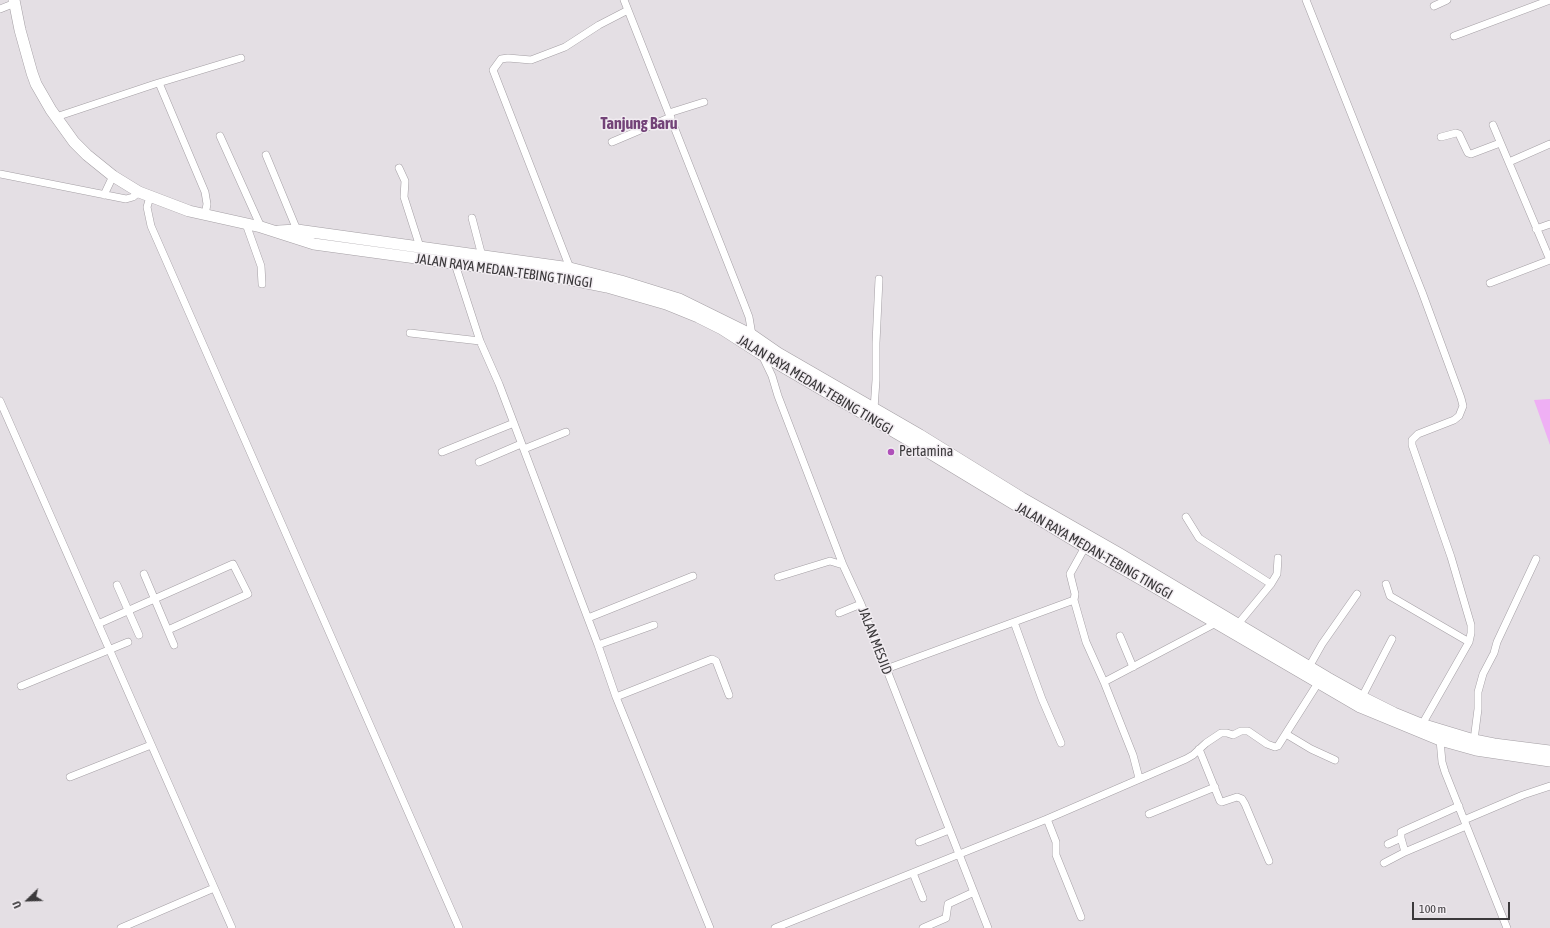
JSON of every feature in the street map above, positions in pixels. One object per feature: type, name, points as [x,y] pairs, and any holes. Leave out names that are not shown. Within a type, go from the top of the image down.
[{"type":"highway","name":"JALAN RAYA MEDAN-TEBING TINGGI","points":[[14,2],[32,73],[43,98],[74,142],[87,155],[113,176],[139,192],[189,211],[261,227],[314,244],[562,278],[607,287],[666,304],[722,329],[910,441],[1085,548],[1360,707],[1420,728],[1494,744],[1550,751]]},
{"type":"highway","name":"JALAN RAYA MEDAN-TEBING TINGGI","points":[[276,232],[297,230],[570,268],[668,295],[699,308],[752,335],[778,353],[941,447],[1022,498],[1124,556],[1309,667],[1440,740],[1476,750],[1550,761]]},
{"type":"highway","points":[[1118,566],[1124,556]]},
{"type":"street","points":[[624,0],[744,304],[752,335]]},
{"type":"street","points":[[1306,0],[1420,285],[1463,406],[1459,416],[1454,420],[1418,434],[1414,437],[1412,445],[1451,557],[1470,618],[1471,633],[1469,642],[1420,728]]},
{"type":"street","points":[[1434,6],[1447,0]]},
{"type":"street","points":[[1454,36],[1550,0]]},
{"type":"street","points":[[0,9],[14,2]]},
{"type":"street","points":[[570,268],[493,70],[501,59],[508,58],[531,60],[565,47],[599,25],[628,10]]},
{"type":"street","points":[[56,117],[241,58]]},
{"type":"street","points":[[159,83],[205,192],[208,204],[205,215]]},
{"type":"street","points":[[612,142],[670,115],[704,102]]},
{"type":"street","points":[[1490,283],[1550,261],[1493,125]]},
{"type":"street","points":[[1441,137],[1459,134],[1468,153],[1471,154],[1500,143]]},
{"type":"street","points":[[220,136],[261,227]]},
{"type":"street","points":[[1509,162],[1550,144]]},
{"type":"street","points":[[266,155],[297,230]]},
{"type":"street","points":[[399,168],[405,181],[404,197],[420,246]]},
{"type":"street","points":[[0,174],[126,199],[133,197],[139,192]]},
{"type":"street","points":[[104,195],[113,176]]},
{"type":"street","points":[[150,197],[147,207],[151,226],[459,928]]},
{"type":"street","points":[[472,218],[482,256]]},
{"type":"street","points":[[246,224],[261,266],[262,284]]},
{"type":"street","points":[[1536,229],[1550,224]]},
{"type":"street","points":[[455,264],[480,341],[490,360],[588,618],[616,697],[710,928]]},
{"type":"street","points":[[874,409],[879,279]]},
{"type":"street","points":[[410,334],[480,341]]},
{"type":"street","name":"JALAN MESJID","points":[[762,354],[772,376],[778,396],[843,566],[861,604],[988,928]]},
{"type":"street","points":[[0,401],[232,928]]},
{"type":"street","points":[[442,452],[514,423]]},
{"type":"street","points":[[479,462],[566,432]]},
{"type":"street","points":[[1186,516],[1199,538],[1271,584]]},
{"type":"street","points":[[1085,548],[1070,574],[1075,594],[1074,600],[1086,642],[1104,682],[1133,755],[1139,778]]},
{"type":"street","points":[[1238,624],[1271,584],[1277,574],[1278,558]]},
{"type":"street","points":[[1474,740],[1478,709],[1478,692],[1483,674],[1494,653],[1497,642],[1536,559]]},
{"type":"street","points":[[778,578],[830,561],[843,566]]},
{"type":"street","points":[[98,624],[233,564],[248,594],[168,630]]},
{"type":"street","points":[[144,574],[174,645]]},
{"type":"street","points":[[588,618],[693,576]]},
{"type":"street","points":[[1386,584],[1390,596],[1469,642]]},
{"type":"street","points":[[117,585],[139,635]]},
{"type":"street","points":[[1309,667],[1357,594]]},
{"type":"street","points":[[886,669],[1074,600]]},
{"type":"street","points":[[839,613],[861,604]]},
{"type":"street","points":[[1014,622],[1042,699],[1061,743]]},
{"type":"street","points":[[1104,682],[1216,623]]},
{"type":"street","points":[[598,645],[654,625]]},
{"type":"street","points":[[1120,636],[1133,668]]},
{"type":"street","points":[[1362,697],[1392,639]]},
{"type":"street","points":[[21,686],[128,642]]},
{"type":"street","points":[[616,697],[712,659],[716,661],[729,695]]},
{"type":"street","points":[[776,928],[793,925],[913,873],[1047,819],[1189,757],[1217,735],[1224,732],[1234,735],[1241,731],[1248,731],[1267,744],[1275,747],[1278,746],[1318,682]]},
{"type":"street","points":[[1286,734],[1311,750],[1335,760]]},
{"type":"street","points":[[1440,740],[1444,767],[1508,928]]},
{"type":"street","points":[[70,777],[151,745]]},
{"type":"street","points":[[1199,749],[1221,801],[1238,797],[1242,799],[1269,861]]},
{"type":"street","points":[[1384,863],[1523,795],[1550,786]]},
{"type":"street","points":[[1149,814],[1215,787]]},
{"type":"street","points":[[1405,852],[1401,832],[1459,806]]},
{"type":"street","points":[[1047,819],[1056,842],[1056,855],[1081,917]]},
{"type":"street","points":[[919,842],[949,830]]},
{"type":"street","points":[[1388,844],[1401,838]]},
{"type":"street","points":[[913,873],[923,898]]},
{"type":"street","points":[[122,928],[214,888]]},
{"type":"street","points":[[924,928],[946,918],[948,904],[974,892]]},
{"type":"shaded area","points":[[1550,399],[1550,445],[1534,400]]},
{"type":"place","name":"Pertamina","points":[[891,452]]},
{"type":"district","name":"Tanjung Baru","points":[[639,124]]}]
